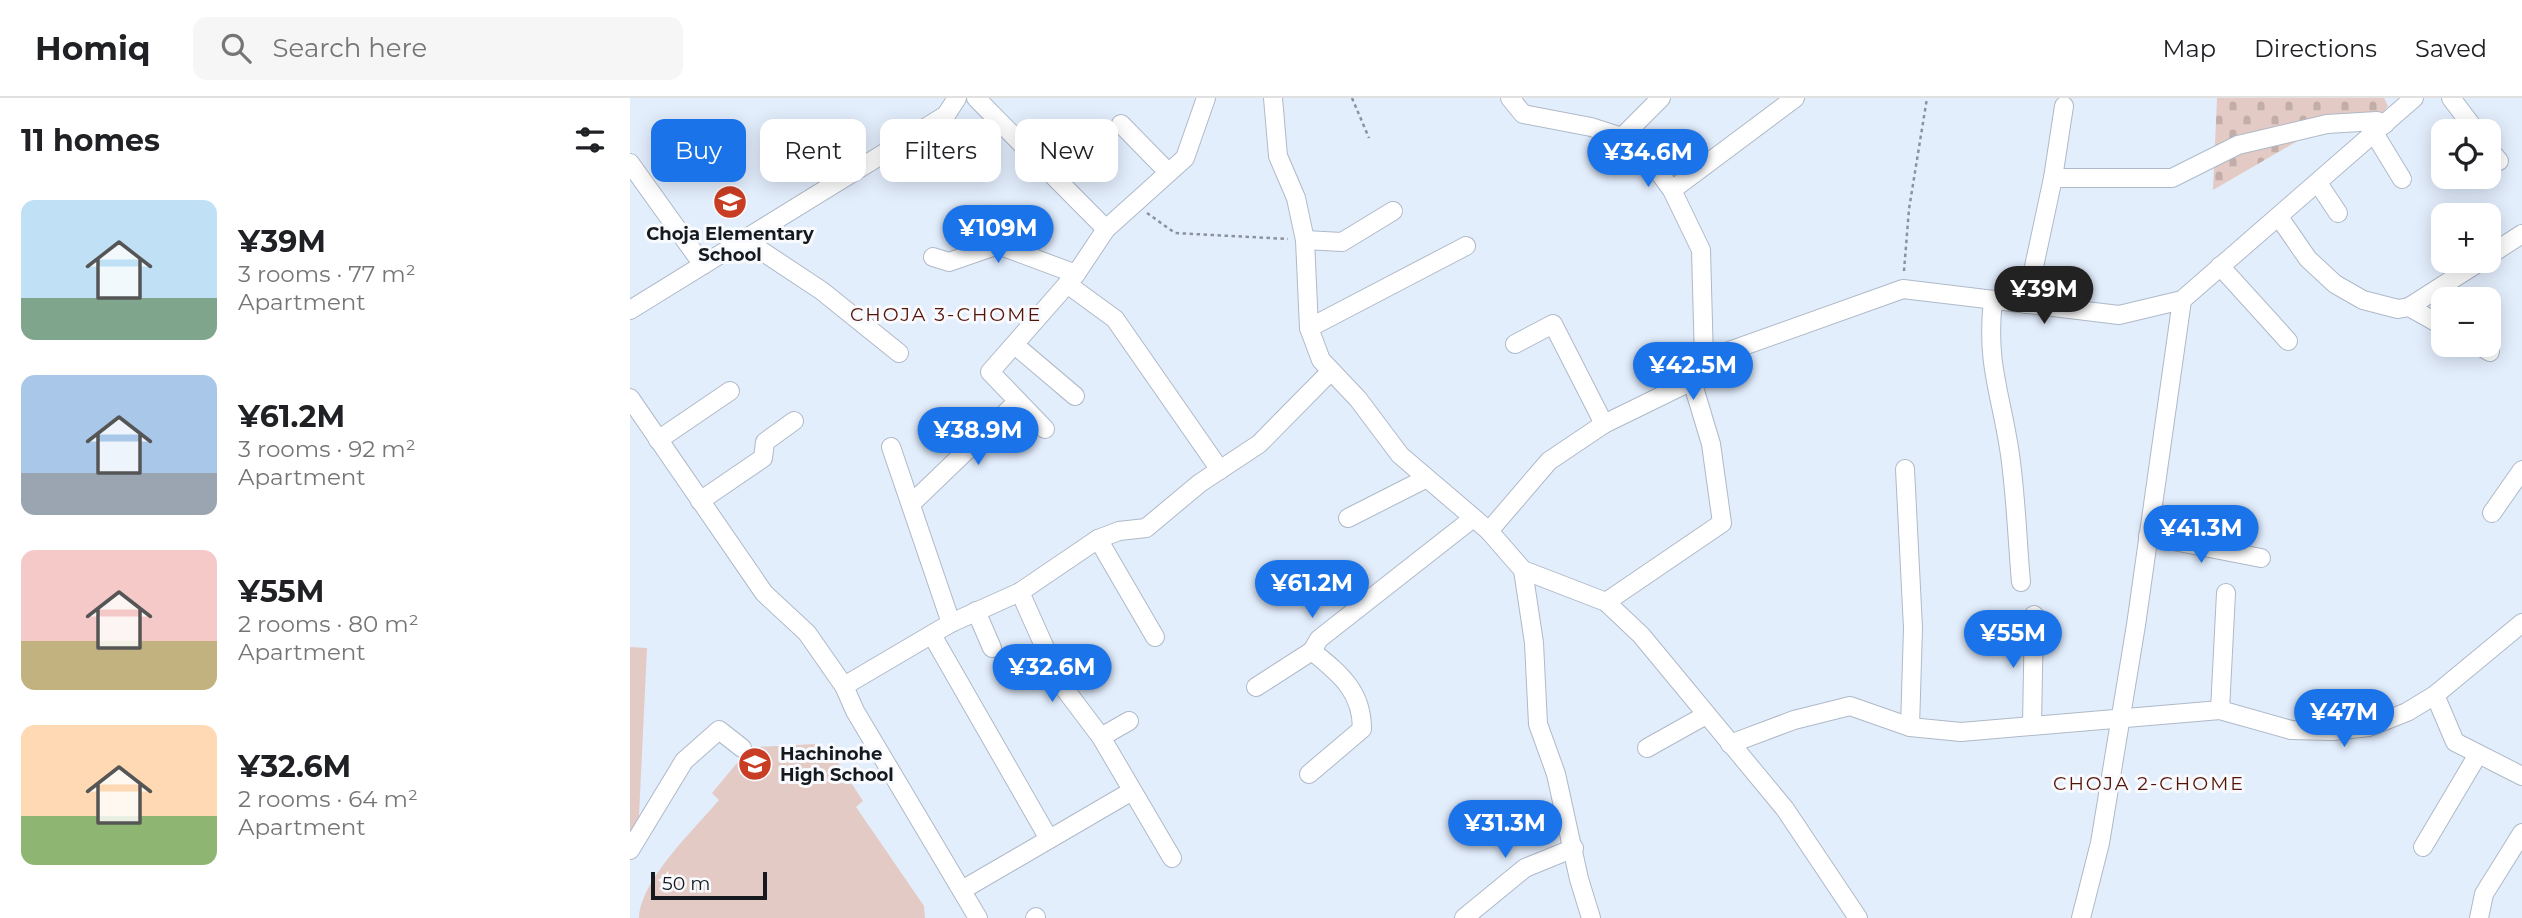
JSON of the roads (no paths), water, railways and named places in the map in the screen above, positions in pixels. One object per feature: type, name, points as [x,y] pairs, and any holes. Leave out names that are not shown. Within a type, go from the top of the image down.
[{"type":"street","points":[[630,310],[946,115],[957,98]]},
{"type":"street","points":[[976,98],[1106,229]]},
{"type":"street","points":[[1045,429],[990,372],[1016,346],[1071,279],[1106,229],[1185,158],[1206,98]]},
{"type":"street","points":[[1273,98],[1278,156],[1296,198],[1305,240],[1309,328],[1321,360],[1358,399],[1401,455],[1425,479],[1489,531],[1523,570],[1606,602],[1642,635],[1785,809],[1858,918]]},
{"type":"street","points":[[1489,531],[1549,461],[1604,424],[1692,381],[1704,360],[1701,250],[1672,190],[1652,163],[1622,137],[1591,127],[1523,114],[1510,98]]},
{"type":"street","points":[[1622,137],[1661,98]]},
{"type":"street","points":[[1672,190],[1795,98]]},
{"type":"street","points":[[1704,360],[1903,289],[2119,315],[2182,300],[2414,98]]},
{"type":"street","points":[[2451,98],[2467,119]]},
{"type":"street","points":[[2026,304],[2053,178],[2064,106]]},
{"type":"street","points":[[2053,178],[2172,178],[2238,145],[2327,124],[2377,121],[2402,179]]},
{"type":"street","points":[[1121,124],[1168,172]]},
{"type":"street","points":[[630,163],[703,265]]},
{"type":"street","points":[[2318,183],[2338,213]]},
{"type":"street","points":[[1305,240],[1342,242],[1393,211]]},
{"type":"street","points":[[2279,217],[2308,259],[2335,284],[2363,300],[2398,309],[2409,307],[2462,273]]},
{"type":"street","points":[[2501,249],[2521,237]]},
{"type":"street","points":[[745,240],[822,291],[899,353]]},
{"type":"street","points":[[933,257],[949,262],[998,245],[1071,279],[1115,319],[1220,470]]},
{"type":"street","points":[[1309,328],[1466,246]]},
{"type":"street","points":[[2220,267],[2288,341]]},
{"type":"street","points":[[1993,300],[1989,334],[1991,363],[2009,448],[2021,582]]},
{"type":"street","points":[[2081,918],[2100,843],[2121,717],[2164,440],[2182,300]]},
{"type":"street","points":[[2409,307],[2431,319]]},
{"type":"street","points":[[1515,344],[1553,324],[1604,424]]},
{"type":"street","points":[[1016,346],[1075,396]]},
{"type":"street","points":[[844,686],[951,623],[1020,592],[1098,540],[1119,531],[1146,528],[1220,470],[1259,444],[1330,372]]},
{"type":"street","points":[[1606,602],[1722,523],[1711,444],[1692,381]]},
{"type":"street","points":[[658,440],[730,391]]},
{"type":"street","points":[[630,398],[764,593],[807,633],[844,686],[855,711],[978,918]]},
{"type":"street","points":[[911,504],[1018,401]]},
{"type":"street","points":[[700,501],[763,458],[765,442],[794,421]]},
{"type":"street","points":[[891,447],[951,623]]},
{"type":"street","points":[[1905,469],[1913,628],[1910,727]]},
{"type":"street","points":[[2492,513],[2522,470]]},
{"type":"street","points":[[1349,518],[1425,479]]},
{"type":"street","points":[[1256,687],[1312,651],[1319,639],[1472,519]]},
{"type":"street","points":[[2148,536],[2261,558]]},
{"type":"street","points":[[1098,540],[1155,638]]},
{"type":"street","points":[[1523,570],[1534,643],[1538,724],[1556,775],[1574,848],[1578,879],[1591,918]]},
{"type":"street","points":[[1020,592],[1061,684],[1101,737],[1172,858]]},
{"type":"street","points":[[2220,710],[2226,593]]},
{"type":"street","points":[[976,611],[992,648]]},
{"type":"street","points":[[2032,725],[2034,615]]},
{"type":"street","points":[[1730,744],[1794,720],[1850,706],[1910,727],[1961,732],[2220,710],[2291,730],[2333,731],[2369,727],[2407,712],[2435,695],[2522,622]]},
{"type":"street","points":[[932,635],[1049,839]]},
{"type":"street","points":[[1309,774],[1362,729],[1362,709],[1347,680],[1312,651]]},
{"type":"street","points":[[2435,695],[2455,742],[2477,756],[2522,776]]},
{"type":"street","points":[[1647,748],[1706,715]]},
{"type":"street","points":[[1101,737],[1129,721]]},
{"type":"street","points":[[630,850],[684,761],[719,730],[742,748]]},
{"type":"street","points":[[2423,847],[2477,756]]},
{"type":"street","points":[[962,890],[1132,791]]},
{"type":"street","points":[[2479,918],[2484,894],[2522,833]]},
{"type":"street","points":[[1464,918],[1525,868],[1574,848]]},
{"type":"place","name":"Choja Elementary School","points":[[730,202]]},
{"type":"place","name":"Hachinohe High School","points":[[755,764]]},
{"type":"district","name":"CHOJA 3-CHOME","points":[[946,314]]},
{"type":"district","name":"CHOJA 2-CHOME","points":[[2149,783]]}]
